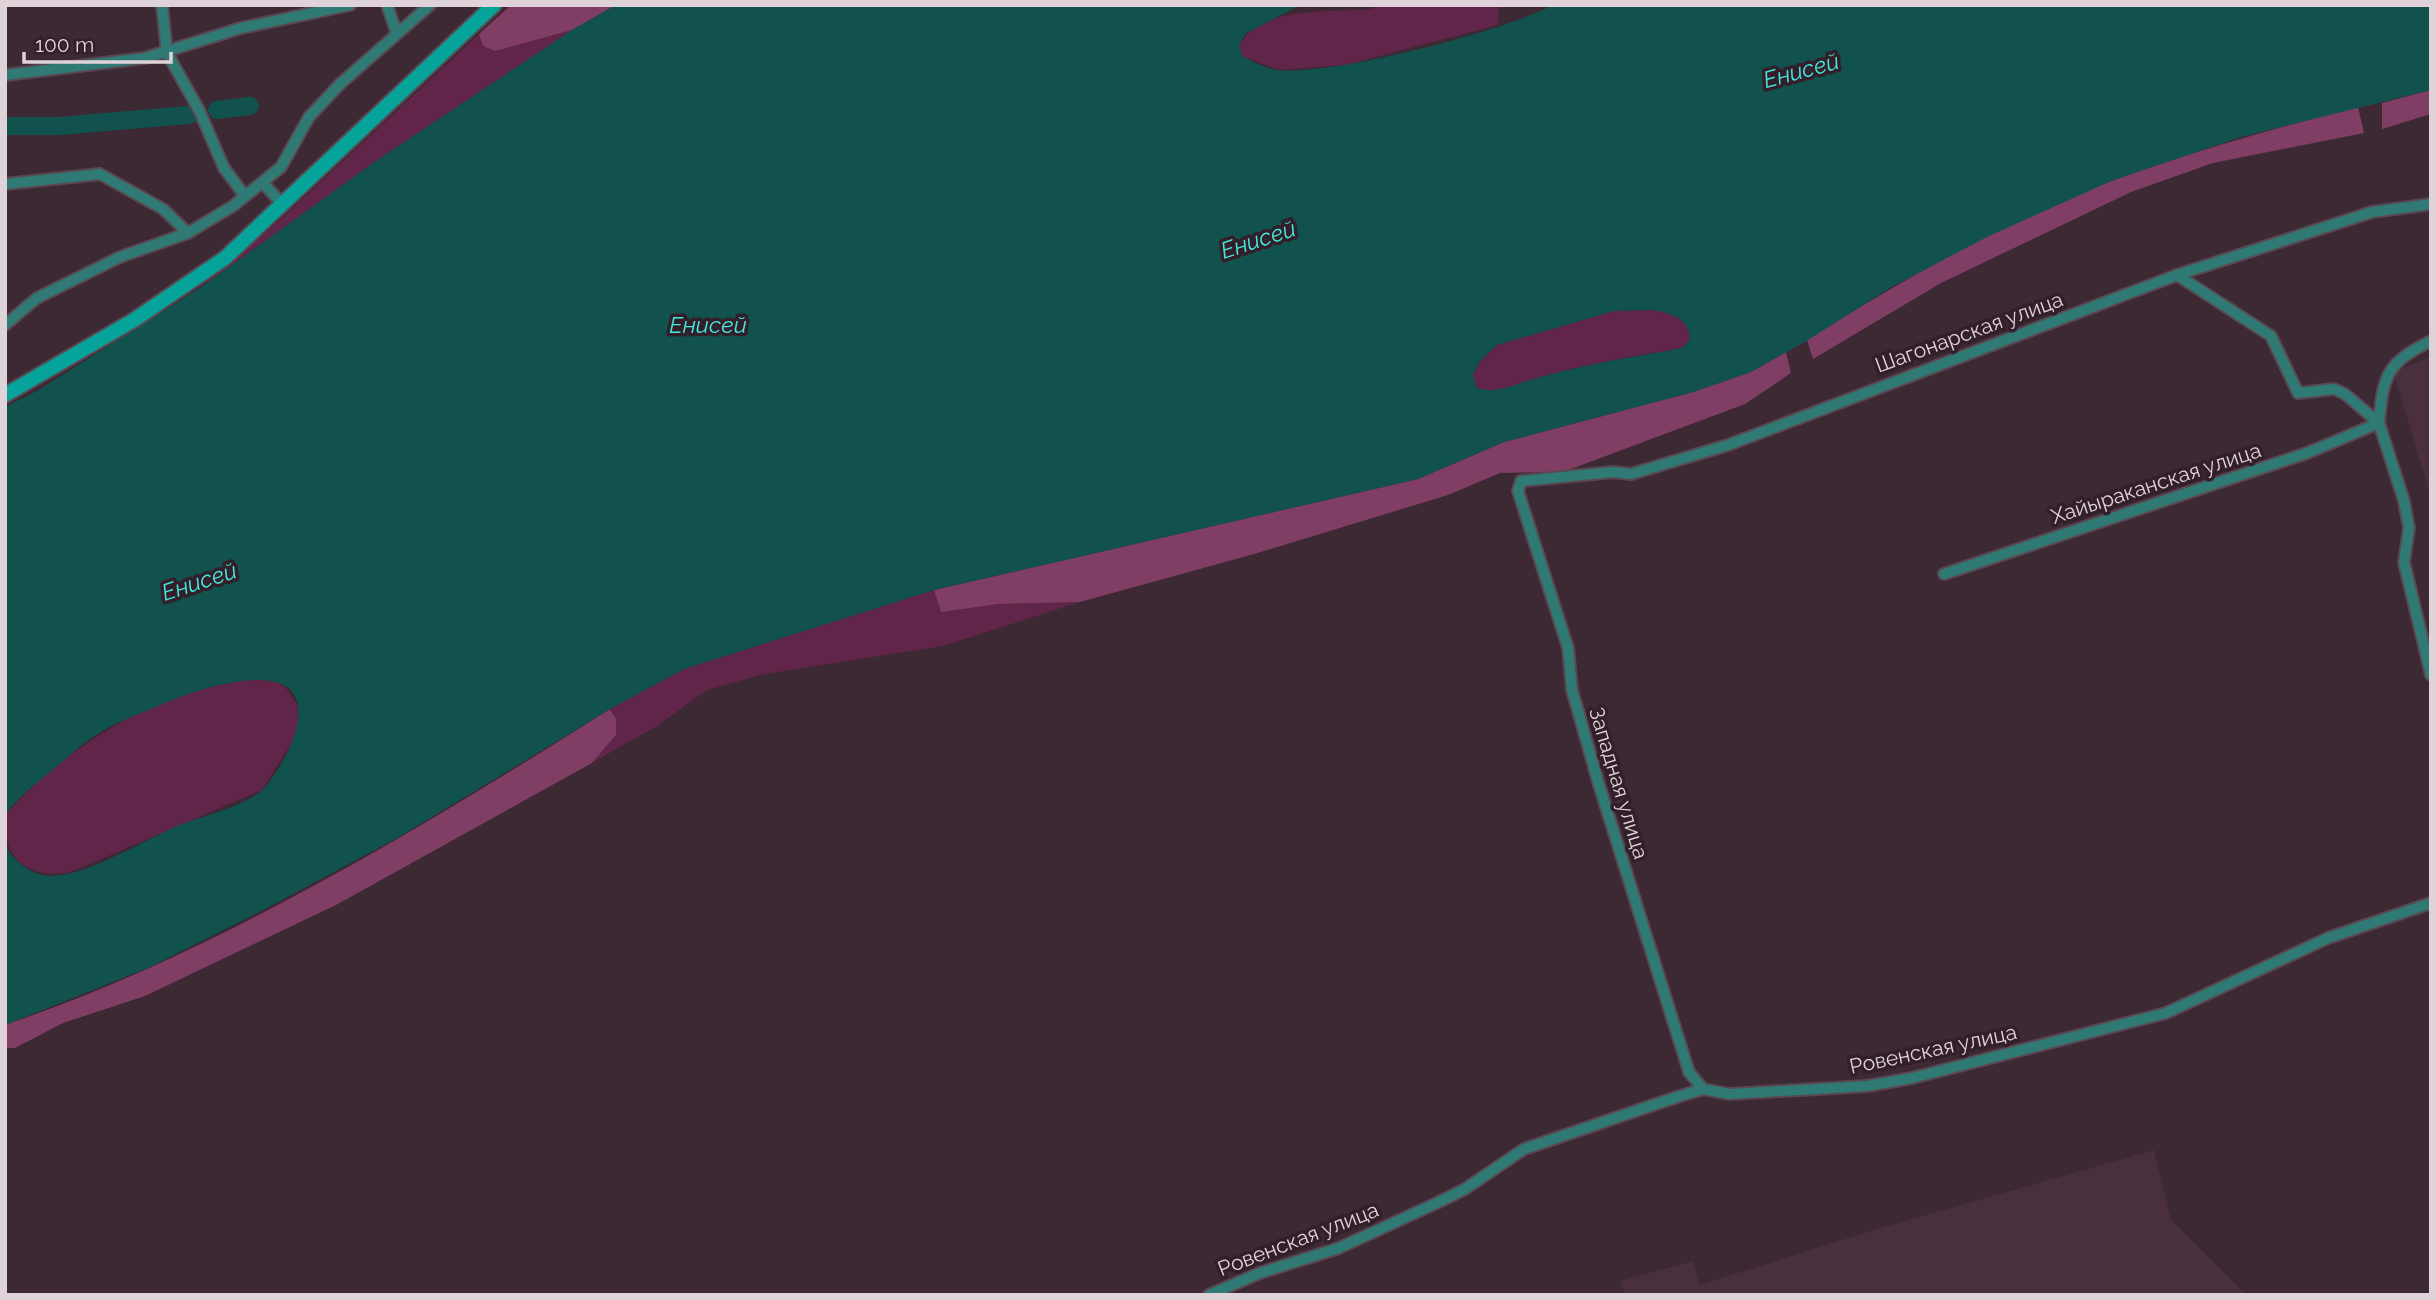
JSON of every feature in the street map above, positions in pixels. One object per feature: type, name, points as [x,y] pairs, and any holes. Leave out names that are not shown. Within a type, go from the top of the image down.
[{"type":"street","points":[[162,5],[167,53],[200,110],[224,168],[245,196]]},
{"type":"street","points":[[5,75],[167,53],[241,28],[350,5]]},
{"type":"street","points":[[387,5],[397,34]]},
{"type":"street","points":[[5,325],[37,298],[120,257],[188,233],[245,196],[281,167],[309,117],[340,84],[430,5]]},
{"type":"street","points":[[5,395],[189,285],[225,258],[494,5]]},
{"type":"street","points":[[5,184],[100,174],[163,209],[188,233]]},
{"type":"street","points":[[262,183],[283,205]]},
{"type":"street","name":"Шагонарская улица","points":[[1520,482],[1613,472],[1631,474],[1717,448],[2177,275],[2372,212],[2431,204]]},
{"type":"street","points":[[2177,275],[2271,336],[2298,393],[2334,389],[2353,400],[2379,423]]},
{"type":"street","points":[[2431,341],[2407,354],[2385,375],[2379,423],[2404,501],[2409,528],[2404,562],[2431,675]]},
{"type":"street","name":"Хайыраканская улица","points":[[1944,574],[2307,453],[2379,423]]},
{"type":"street","name":"Западная улица","points":[[1520,482],[1518,491],[1569,648],[1572,690],[1599,785],[1689,1072],[1703,1090]]},
{"type":"street","name":"Ровенская улица","points":[[1209,1295],[1260,1273],[1339,1248],[1441,1201],[1465,1189],[1524,1149],[1703,1090],[1729,1094],[1867,1086],[1912,1078],[2166,1013],[2328,938],[2431,903]]},
{"type":"shaded area","points":[[511,5],[616,5],[572,30],[495,51],[483,46],[479,34]]},
{"type":"shaded area","points":[[1384,5],[1499,5],[1498,25],[1345,65],[1278,70],[1243,57],[1239,46],[1249,33],[1263,23],[1279,17],[1370,9]]},
{"type":"shaded area","points":[[572,30],[373,163],[200,288],[281,219],[479,34],[483,46],[495,51]]},
{"type":"shaded area","points":[[2431,90],[2431,114],[2382,129],[2382,103]]},
{"type":"shaded area","points":[[2358,107],[2364,133],[2213,163],[2131,192],[1941,283],[1813,359],[1807,340],[1918,273],[2034,213],[2174,159]]},
{"type":"shaded area","points":[[1653,310],[1679,318],[1687,327],[1690,340],[1682,348],[1585,366],[1502,389],[1476,387],[1473,375],[1480,361],[1497,345],[1614,311]]},
{"type":"shaded area","points":[[1786,352],[1791,373],[1745,404],[1563,472],[1500,473],[1448,495],[1254,554],[1080,602],[998,604],[941,612],[934,590],[1418,479],[1504,442],[1693,392],[1751,372]]},
{"type":"shaded area","points":[[2431,357],[2431,497],[2393,372]]},
{"type":"shaded area","points":[[934,590],[941,611],[998,604],[1080,602],[943,646],[765,674],[707,690],[657,726],[592,763],[616,735],[616,719],[610,709],[684,669]]},
{"type":"shaded area","points":[[256,679],[279,683],[286,688],[298,706],[299,722],[293,741],[262,790],[71,872],[43,873],[21,863],[13,855],[5,830],[6,814],[59,764],[119,724],[151,708],[220,685]]},
{"type":"shaded area","points":[[610,709],[616,719],[616,735],[592,763],[336,905],[145,996],[63,1023],[15,1048],[5,1048],[5,1025],[84,996],[240,925],[392,842]]},
{"type":"shaded area","points":[[2154,1150],[2171,1220],[2246,1295],[1625,1295],[1620,1281],[1693,1261],[1700,1285],[1880,1228]]},
{"type":"water","name":"Енисей","points":[[616,5],[1300,5],[1245,34],[1239,46],[1243,57],[1265,67],[1303,70],[1417,50],[1497,27],[1553,5],[2431,5],[2431,90],[2241,137],[2111,181],[1987,237],[1890,288],[1751,372],[1693,392],[1504,442],[1418,479],[934,590],[684,669],[610,709],[399,837],[263,910],[148,968],[5,1025],[5,846],[19,863],[37,874],[66,874],[114,857],[175,827],[233,807],[254,796],[271,780],[288,750],[298,717],[297,702],[290,690],[276,682],[234,682],[189,694],[126,719],[91,738],[26,792],[5,816],[5,407],[37,391],[200,288],[373,163],[572,30]],"holes":[[[1653,310],[1673,315],[1687,327],[1690,340],[1682,348],[1565,370],[1502,389],[1476,387],[1473,374],[1480,361],[1497,345],[1614,311]]]},
{"type":"waterway","points":[[217,110],[250,106]]},
{"type":"waterway","points":[[5,126],[59,126],[189,115]]}]
